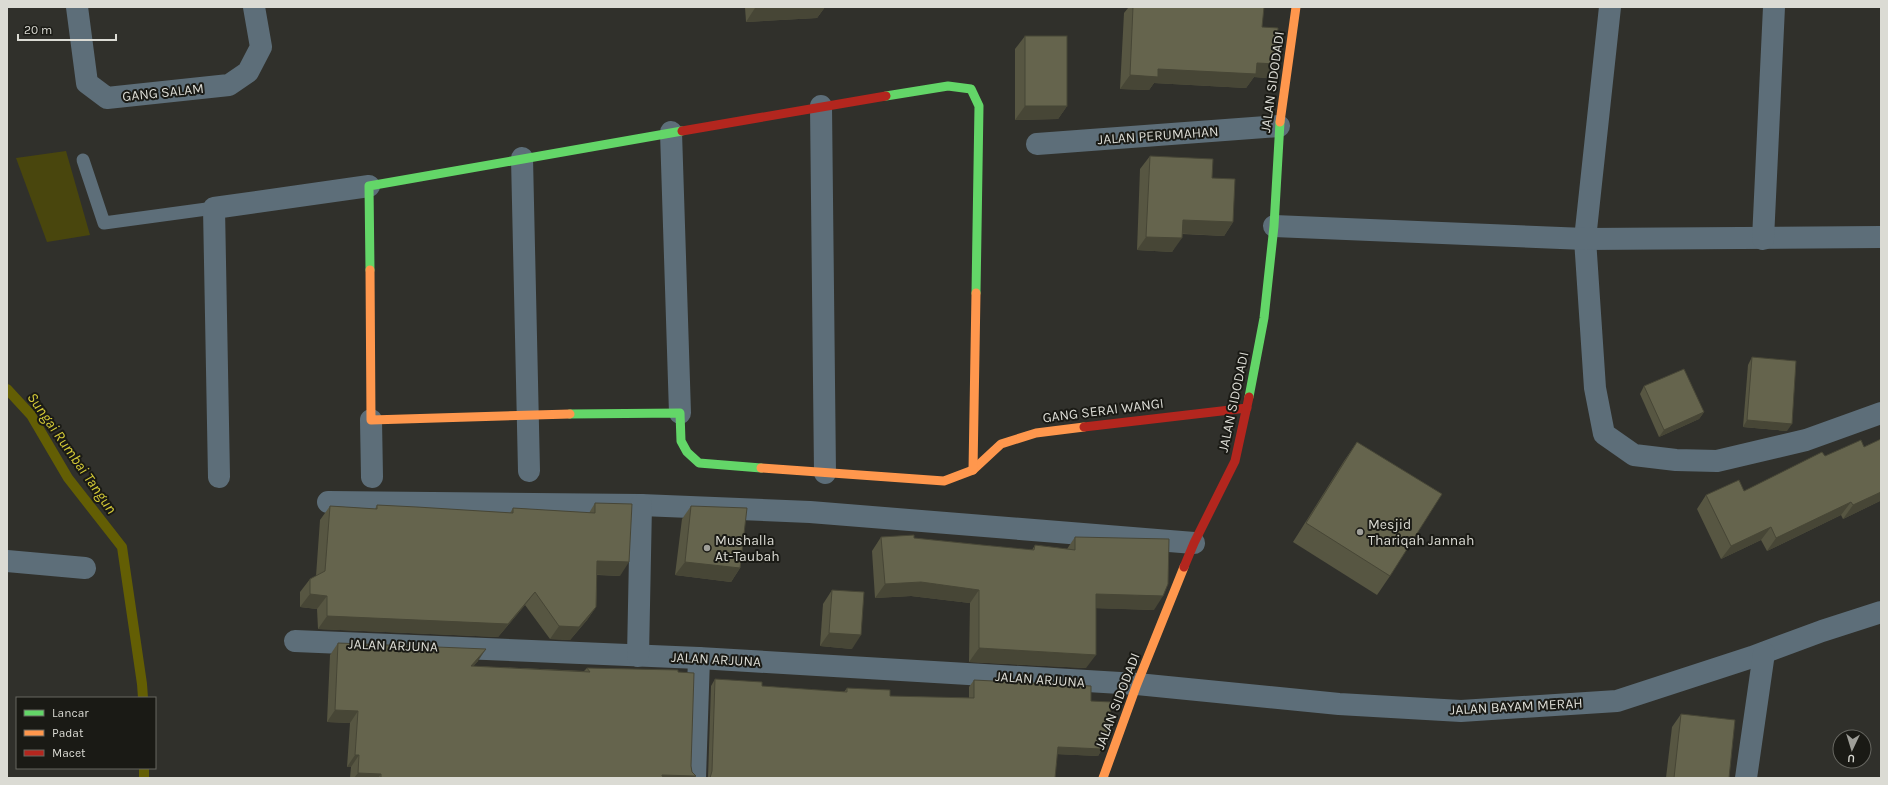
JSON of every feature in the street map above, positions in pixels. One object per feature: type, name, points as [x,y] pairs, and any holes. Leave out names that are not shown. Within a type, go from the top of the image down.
[{"type":"street","name":"GANG SALAM","points":[[77,7],[87,83],[107,98],[229,85],[248,72],[260,47],[254,7]]},
{"type":"street","name":"JALAN SIDODADI","points":[[1103,778],[1137,684],[1194,543],[1235,461],[1247,408],[1264,318],[1274,226],[1279,126],[1296,7]]},
{"type":"street","points":[[1610,7],[1585,239],[1595,388],[1604,434],[1634,455],[1676,460],[1717,461],[1806,440],[1881,413]]},
{"type":"street","points":[[1763,239],[1774,7]]},
{"type":"street","points":[[219,477],[214,208],[369,186],[522,158],[671,132],[821,106],[948,86],[971,89],[979,106],[973,470],[944,481],[699,464],[687,456],[679,439],[680,412],[671,132]]},
{"type":"street","points":[[821,106],[825,473]]},
{"type":"street","name":"JALAN PERUMAHAN","points":[[1037,144],[1279,126]]},
{"type":"street","points":[[522,158],[529,471]]},
{"type":"street","points":[[369,186],[372,477]]},
{"type":"street","points":[[1274,226],[1585,239],[1763,239],[1881,237]]},
{"type":"street","name":"GANG SERAI WANGI","points":[[973,470],[1001,444],[1036,432],[1247,408]]},
{"type":"street","points":[[371,420],[680,412]]},
{"type":"street","points":[[328,502],[641,505],[810,512],[1194,543]]},
{"type":"street","points":[[638,656],[641,505]]},
{"type":"street","points":[[7,561],[85,568]]},
{"type":"street","name":"JALAN BAYAM MERAH","points":[[1137,684],[1339,704],[1461,712],[1618,701],[1764,653],[1822,631],[1881,612]]},
{"type":"street","name":"JALAN ARJUNA","points":[[295,641],[699,658],[1137,684]]},
{"type":"street","points":[[1746,778],[1764,653]]},
{"type":"street","points":[[695,778],[699,658]]},
{"type":"lane","points":[[83,160],[104,223],[214,208]]},
{"type":"shaded area","points":[[66,151],[90,235],[47,242],[16,158]]},
{"type":"building","points":[[755,7],[780,7],[755,8]]},
{"type":"building","points":[[1133,7],[1264,7],[1262,27],[1278,28],[1276,64],[1257,63],[1256,74],[1158,69],[1158,77],[1130,75]]},
{"type":"building","points":[[1025,36],[1067,36],[1067,106],[1025,106]]},
{"type":"building","points":[[1150,156],[1213,159],[1212,178],[1235,179],[1233,222],[1183,220],[1182,238],[1146,237]]},
{"type":"building","points":[[1752,357],[1796,361],[1792,424],[1747,420]]},
{"type":"building","points":[[1684,369],[1704,412],[1664,430],[1644,386]]},
{"type":"building","points":[[1881,439],[1881,492],[1853,505],[1851,502],[1776,538],[1771,527],[1731,546],[1706,495],[1739,480],[1744,491],[1822,452],[1825,456],[1861,440],[1864,447]]},
{"type":"building","points":[[1357,442],[1442,494],[1390,576],[1306,523]]},
{"type":"building","points":[[595,503],[632,504],[629,562],[597,561],[596,607],[579,627],[559,626],[535,592],[508,624],[327,616],[327,596],[310,594],[310,579],[325,571],[330,506],[377,509],[377,505],[513,513],[513,508],[595,513]]},
{"type":"building","name":"Mushalla At-Taubah","points":[[691,506],[747,508],[740,568],[685,562]]},
{"type":"building","points":[[914,535],[914,538],[1034,550],[1035,545],[1075,550],[1075,537],[1169,539],[1168,584],[1163,596],[1096,594],[1096,655],[979,648],[979,590],[921,582],[885,584],[881,537]]},
{"type":"building","points":[[832,590],[864,592],[861,635],[829,633]]},
{"type":"building","points":[[338,643],[486,649],[471,666],[590,672],[587,668],[678,670],[678,672],[694,673],[691,766],[692,772],[696,776],[662,775],[665,778],[381,778],[381,774],[358,773],[359,755],[355,755],[358,711],[335,710]]},
{"type":"building","points":[[715,679],[762,682],[762,686],[847,692],[847,688],[890,690],[890,696],[974,698],[974,680],[1091,686],[1091,701],[1111,702],[1109,730],[1102,749],[1058,747],[1055,778],[710,778],[712,771]]},
{"type":"building","points":[[1681,714],[1735,720],[1729,778],[1674,778]]},
{"type":"waterway","name":"Sungai Rumbai Tangun","points":[[7,389],[31,415],[68,478],[122,547],[143,697]]},
{"type":"waterway","name":"Sungai Rumbai Tangun","points":[[144,769],[144,778]]},
{"type":"traffic: fast","points":[[886,96],[948,86],[971,89],[979,106],[976,293]]},
{"type":"traffic: fast","points":[[1249,397],[1264,318],[1274,226],[1280,122]]},
{"type":"traffic: fast","points":[[370,270],[369,186],[682,131]]},
{"type":"traffic: fast","points":[[570,414],[680,413],[681,441],[687,452],[699,463],[761,468]]},
{"type":"traffic: slow","points":[[1280,122],[1296,7]]},
{"type":"traffic: slow","points":[[370,270],[371,420],[570,414]]},
{"type":"traffic: slow","points":[[973,470],[976,293]]},
{"type":"traffic: slow","points":[[761,468],[944,481],[973,470],[1001,444],[1036,433],[1084,427]]},
{"type":"traffic: slow","points":[[1103,778],[1137,684],[1184,567]]},
{"type":"traffic: jam","points":[[682,131],[886,96]]},
{"type":"traffic: jam","points":[[1184,567],[1194,543],[1235,461],[1249,397]]},
{"type":"traffic: jam","points":[[1084,427],[1247,408]]},
{"type":"place","name":"Mesjid Thariqah Jannah","points":[[1360,532]]},
{"type":"place","name":"Mushalla At-Taubah","points":[[707,548]]}]
